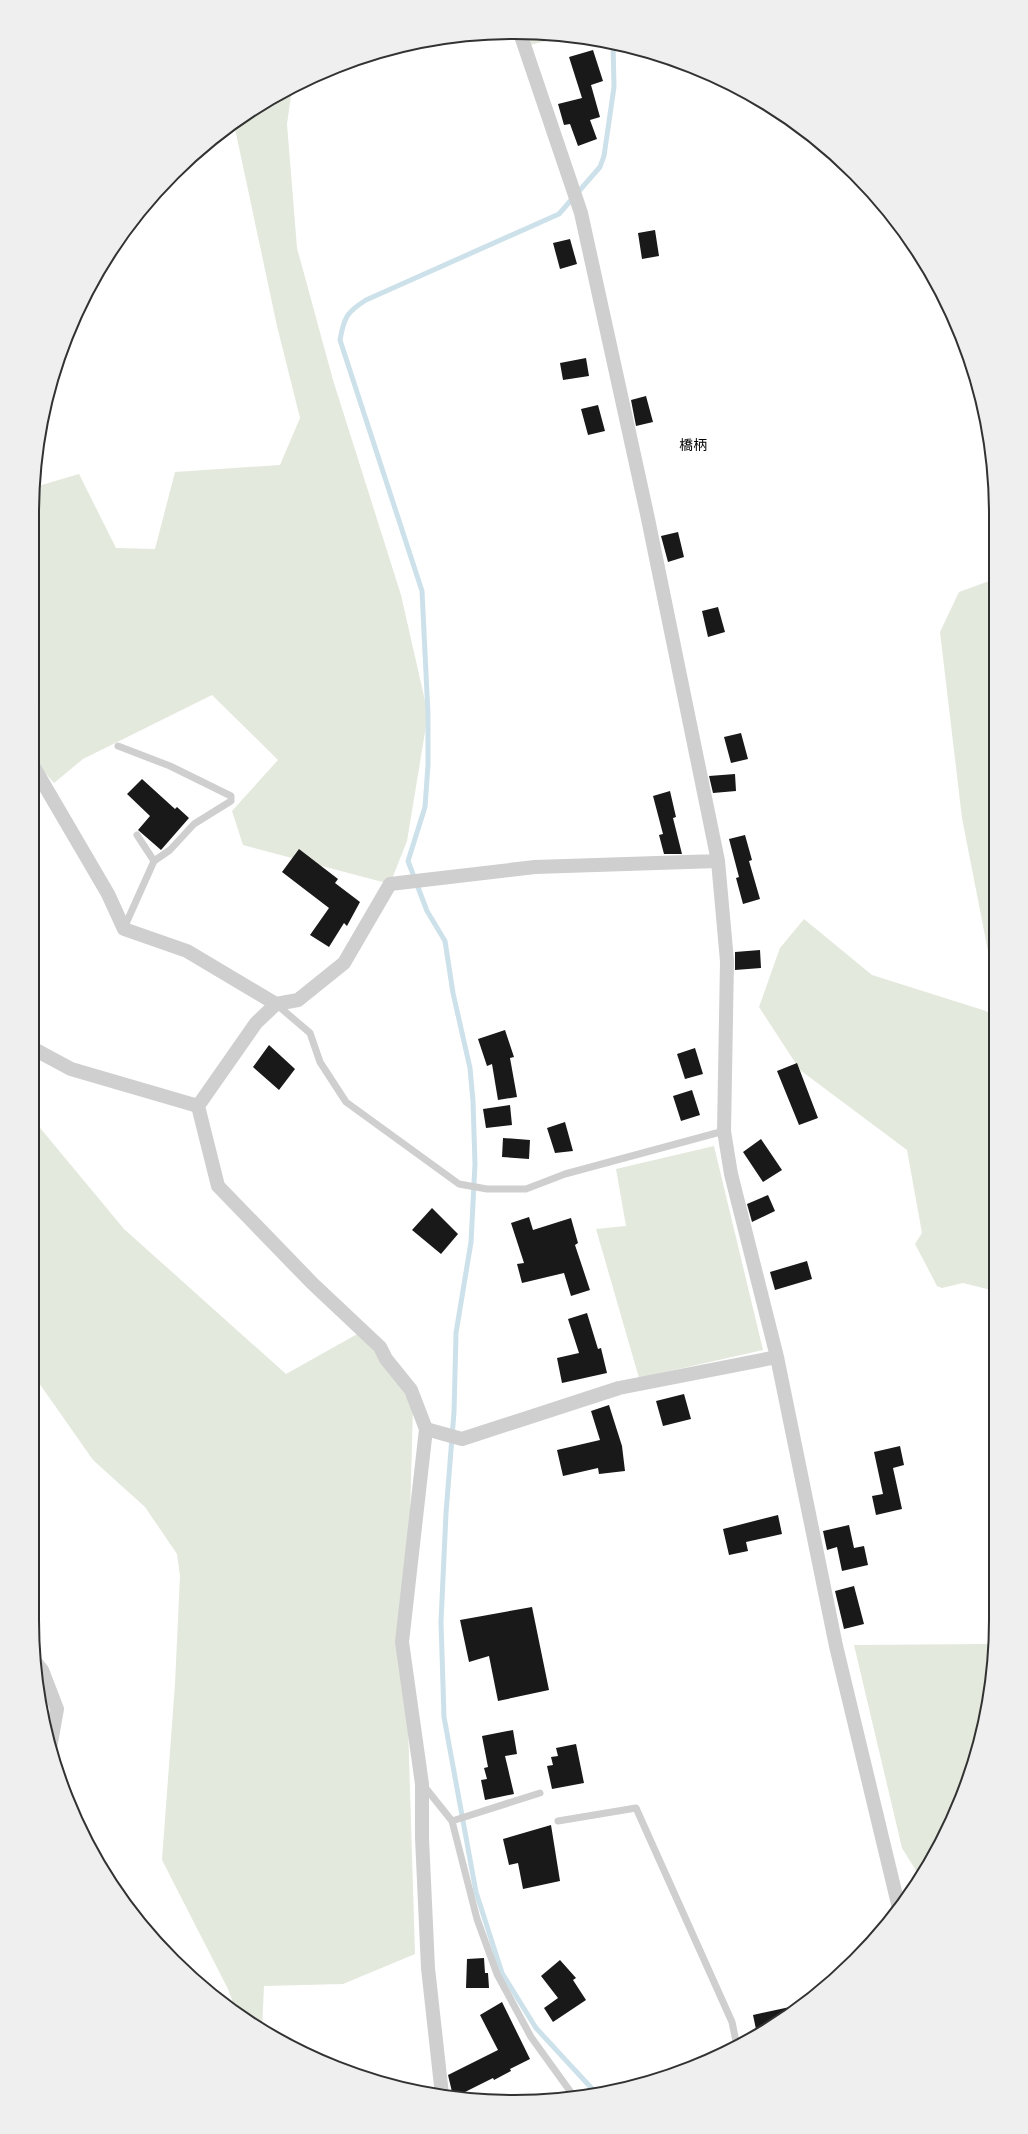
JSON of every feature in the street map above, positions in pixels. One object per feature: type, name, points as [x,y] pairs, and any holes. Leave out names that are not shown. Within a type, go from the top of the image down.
[{"type":"street","points":[[522,39],[579,208],[647,514],[718,861],[727,961],[724,1131],[731,1174],[777,1358],[836,1646],[897,1900]]},
{"type":"street","points":[[39,776],[108,894],[124,929],[187,951],[276,1004]]},
{"type":"street","points":[[441,2089],[428,1968],[422,1838],[422,1784],[402,1642],[426,1429],[411,1390],[386,1359],[380,1347],[312,1283],[218,1186],[198,1106],[256,1023],[276,1004],[298,1000],[344,963],[390,884],[534,867],[718,861]]},
{"type":"street","points":[[39,1052],[71,1069],[198,1106]]},
{"type":"street","points":[[426,1429],[462,1439],[619,1388],[777,1358]]},
{"type":"street","points":[[42,1670],[57,1708],[53,1733]]},
{"type":"lane","points":[[118,746],[170,766],[231,796],[231,801],[194,824],[170,850],[154,861],[124,929]]},
{"type":"lane","points":[[137,835],[154,861]]},
{"type":"lane","points":[[276,1004],[310,1033],[320,1062],[346,1102],[462,1185],[485,1189],[526,1189],[565,1174],[724,1131]]},
{"type":"lane","points":[[422,1784],[453,1821],[476,1919],[497,1974],[531,2037],[570,2092]]},
{"type":"lane","points":[[453,1821],[540,1793]]},
{"type":"lane","points":[[558,1821],[636,1808],[729,2015],[735,2040]]},
{"type":"shaded area","points":[[526,39],[549,40],[530,45]]},
{"type":"shaded area","points":[[291,95],[287,124],[297,248],[333,380],[401,595],[428,714],[407,841],[390,884],[243,845],[232,811],[278,760],[212,695],[83,759],[54,783],[39,766],[40,486],[79,474],[116,548],[155,549],[175,472],[280,465],[300,418],[277,326],[235,130],[250,119]]},
{"type":"shaded area","points":[[989,581],[989,956],[962,818],[940,632],[959,592]]},
{"type":"shaded area","points":[[804,919],[872,975],[986,1011],[989,1014],[989,1290],[963,1283],[942,1288],[937,1286],[915,1244],[922,1233],[907,1150],[800,1070],[759,1007],[780,948]]},
{"type":"shaded area","points":[[39,1127],[124,1229],[286,1374],[368,1328],[413,1408],[406,1658],[415,1954],[343,1984],[264,1986],[262,2023],[233,2003],[228,1989],[162,1860],[175,1684],[180,1576],[177,1554],[145,1507],[93,1460],[39,1383]]},
{"type":"shaded area","points":[[714,1146],[763,1350],[639,1378],[596,1229],[626,1226],[616,1169]]},
{"type":"shaded area","points":[[988,1644],[985,1682],[980,1713],[964,1773],[940,1830],[917,1872],[902,1848],[854,1645]]},
{"type":"building","points":[[593,50],[603,81],[591,85],[600,117],[590,120],[597,139],[578,146],[570,124],[564,125],[558,104],[582,98],[569,57]]},
{"type":"building","points":[[655,230],[659,256],[642,259],[638,233]]},
{"type":"building","points":[[570,239],[577,264],[560,269],[553,243]]},
{"type":"building","points":[[586,358],[589,376],[563,380],[560,363]]},
{"type":"building","points":[[646,396],[653,422],[636,426],[631,400]]},
{"type":"building","points":[[598,405],[605,431],[588,435],[581,409]]},
{"type":"building","points":[[678,532],[684,557],[668,562],[661,536]]},
{"type":"building","points":[[718,607],[725,632],[708,637],[702,611]]},
{"type":"building","points":[[741,733],[748,759],[731,763],[724,737]]},
{"type":"building","points":[[735,774],[736,791],[713,793],[709,776]]},
{"type":"building","points":[[142,779],[175,809],[177,807],[189,818],[161,850],[138,830],[150,816],[127,794]]},
{"type":"building","points":[[670,791],[676,817],[673,818],[682,854],[664,854],[659,835],[663,834],[653,796]]},
{"type":"building","points":[[745,835],[752,860],[749,861],[760,899],[743,904],[736,878],[739,877],[729,839]]},
{"type":"building","points":[[299,849],[338,879],[335,883],[360,902],[347,926],[344,923],[329,947],[310,935],[329,908],[282,872]]},
{"type":"building","points":[[760,950],[761,968],[735,970],[735,952]]},
{"type":"building","points":[[505,1030],[514,1057],[510,1058],[517,1097],[498,1100],[492,1064],[487,1066],[478,1039]]},
{"type":"building","points":[[269,1045],[295,1069],[279,1090],[253,1067]]},
{"type":"building","points":[[695,1048],[703,1074],[685,1079],[677,1054]]},
{"type":"building","points":[[797,1063],[818,1118],[799,1125],[777,1071]]},
{"type":"building","points":[[692,1090],[700,1115],[681,1121],[673,1096]]},
{"type":"building","points":[[510,1105],[512,1125],[486,1128],[483,1109]]},
{"type":"building","points":[[565,1122],[573,1151],[555,1153],[547,1128]]},
{"type":"building","points":[[503,1138],[530,1140],[529,1159],[502,1157]]},
{"type":"building","points":[[761,1139],[782,1170],[763,1182],[743,1152]]},
{"type":"building","points":[[768,1195],[775,1211],[752,1222],[747,1204]]},
{"type":"building","points":[[432,1208],[458,1234],[441,1254],[412,1230]]},
{"type":"building","points":[[529,1217],[533,1230],[571,1218],[578,1243],[575,1245],[590,1290],[571,1296],[564,1273],[522,1283],[517,1264],[524,1263],[511,1223]]},
{"type":"building","points":[[807,1261],[812,1279],[775,1290],[770,1272]]},
{"type":"building","points":[[587,1313],[598,1349],[601,1348],[607,1373],[562,1383],[557,1358],[579,1353],[568,1319]]},
{"type":"building","points":[[684,1394],[691,1419],[663,1426],[656,1401]]},
{"type":"building","points":[[609,1405],[622,1446],[625,1471],[599,1474],[598,1468],[563,1476],[557,1450],[600,1440],[591,1411]]},
{"type":"building","points":[[900,1446],[904,1465],[893,1468],[902,1509],[876,1515],[872,1496],[883,1494],[874,1452]]},
{"type":"building","points":[[778,1515],[782,1534],[746,1542],[748,1551],[729,1555],[723,1529]]},
{"type":"building","points":[[849,1525],[854,1548],[864,1546],[868,1565],[842,1571],[837,1547],[827,1550],[823,1531]]},
{"type":"building","points":[[854,1586],[864,1624],[844,1629],[835,1591]]},
{"type":"building","points":[[532,1607],[549,1690],[498,1701],[489,1656],[469,1662],[460,1620]]},
{"type":"building","points":[[513,1730],[517,1754],[505,1756],[514,1794],[485,1800],[481,1780],[487,1779],[484,1768],[488,1767],[482,1736]]},
{"type":"building","points":[[576,1744],[584,1783],[552,1789],[547,1766],[553,1765],[551,1757],[558,1756],[556,1748]]},
{"type":"building","points":[[551,1825],[560,1881],[523,1889],[518,1863],[509,1865],[503,1839]]},
{"type":"building","points":[[484,1958],[485,1973],[488,1973],[489,1988],[466,1988],[467,1959]]},
{"type":"building","points":[[560,1960],[576,1978],[573,1980],[586,2000],[553,2022],[544,2008],[558,1998],[541,1976]]},
{"type":"building","points":[[502,2002],[530,2059],[510,2069],[511,2071],[494,2080],[493,2078],[465,2092],[452,2091],[448,2075],[498,2050],[480,2015]]},
{"type":"building","points":[[789,2007],[756,2029],[753,2015]]},
{"type":"waterway","points":[[592,2088],[536,2028],[502,1973],[476,1892],[444,1717],[441,1622],[446,1513],[454,1412],[456,1333],[471,1242],[475,1164],[473,1101],[470,1068],[453,993],[445,941],[427,911],[408,861],[425,807],[428,765],[428,714],[422,591],[340,340],[347,316],[354,308],[366,300],[559,214],[600,167],[604,156],[614,87],[613,49]]},
{"type":"district","name":"橋柄","points":[[693,445]]}]
